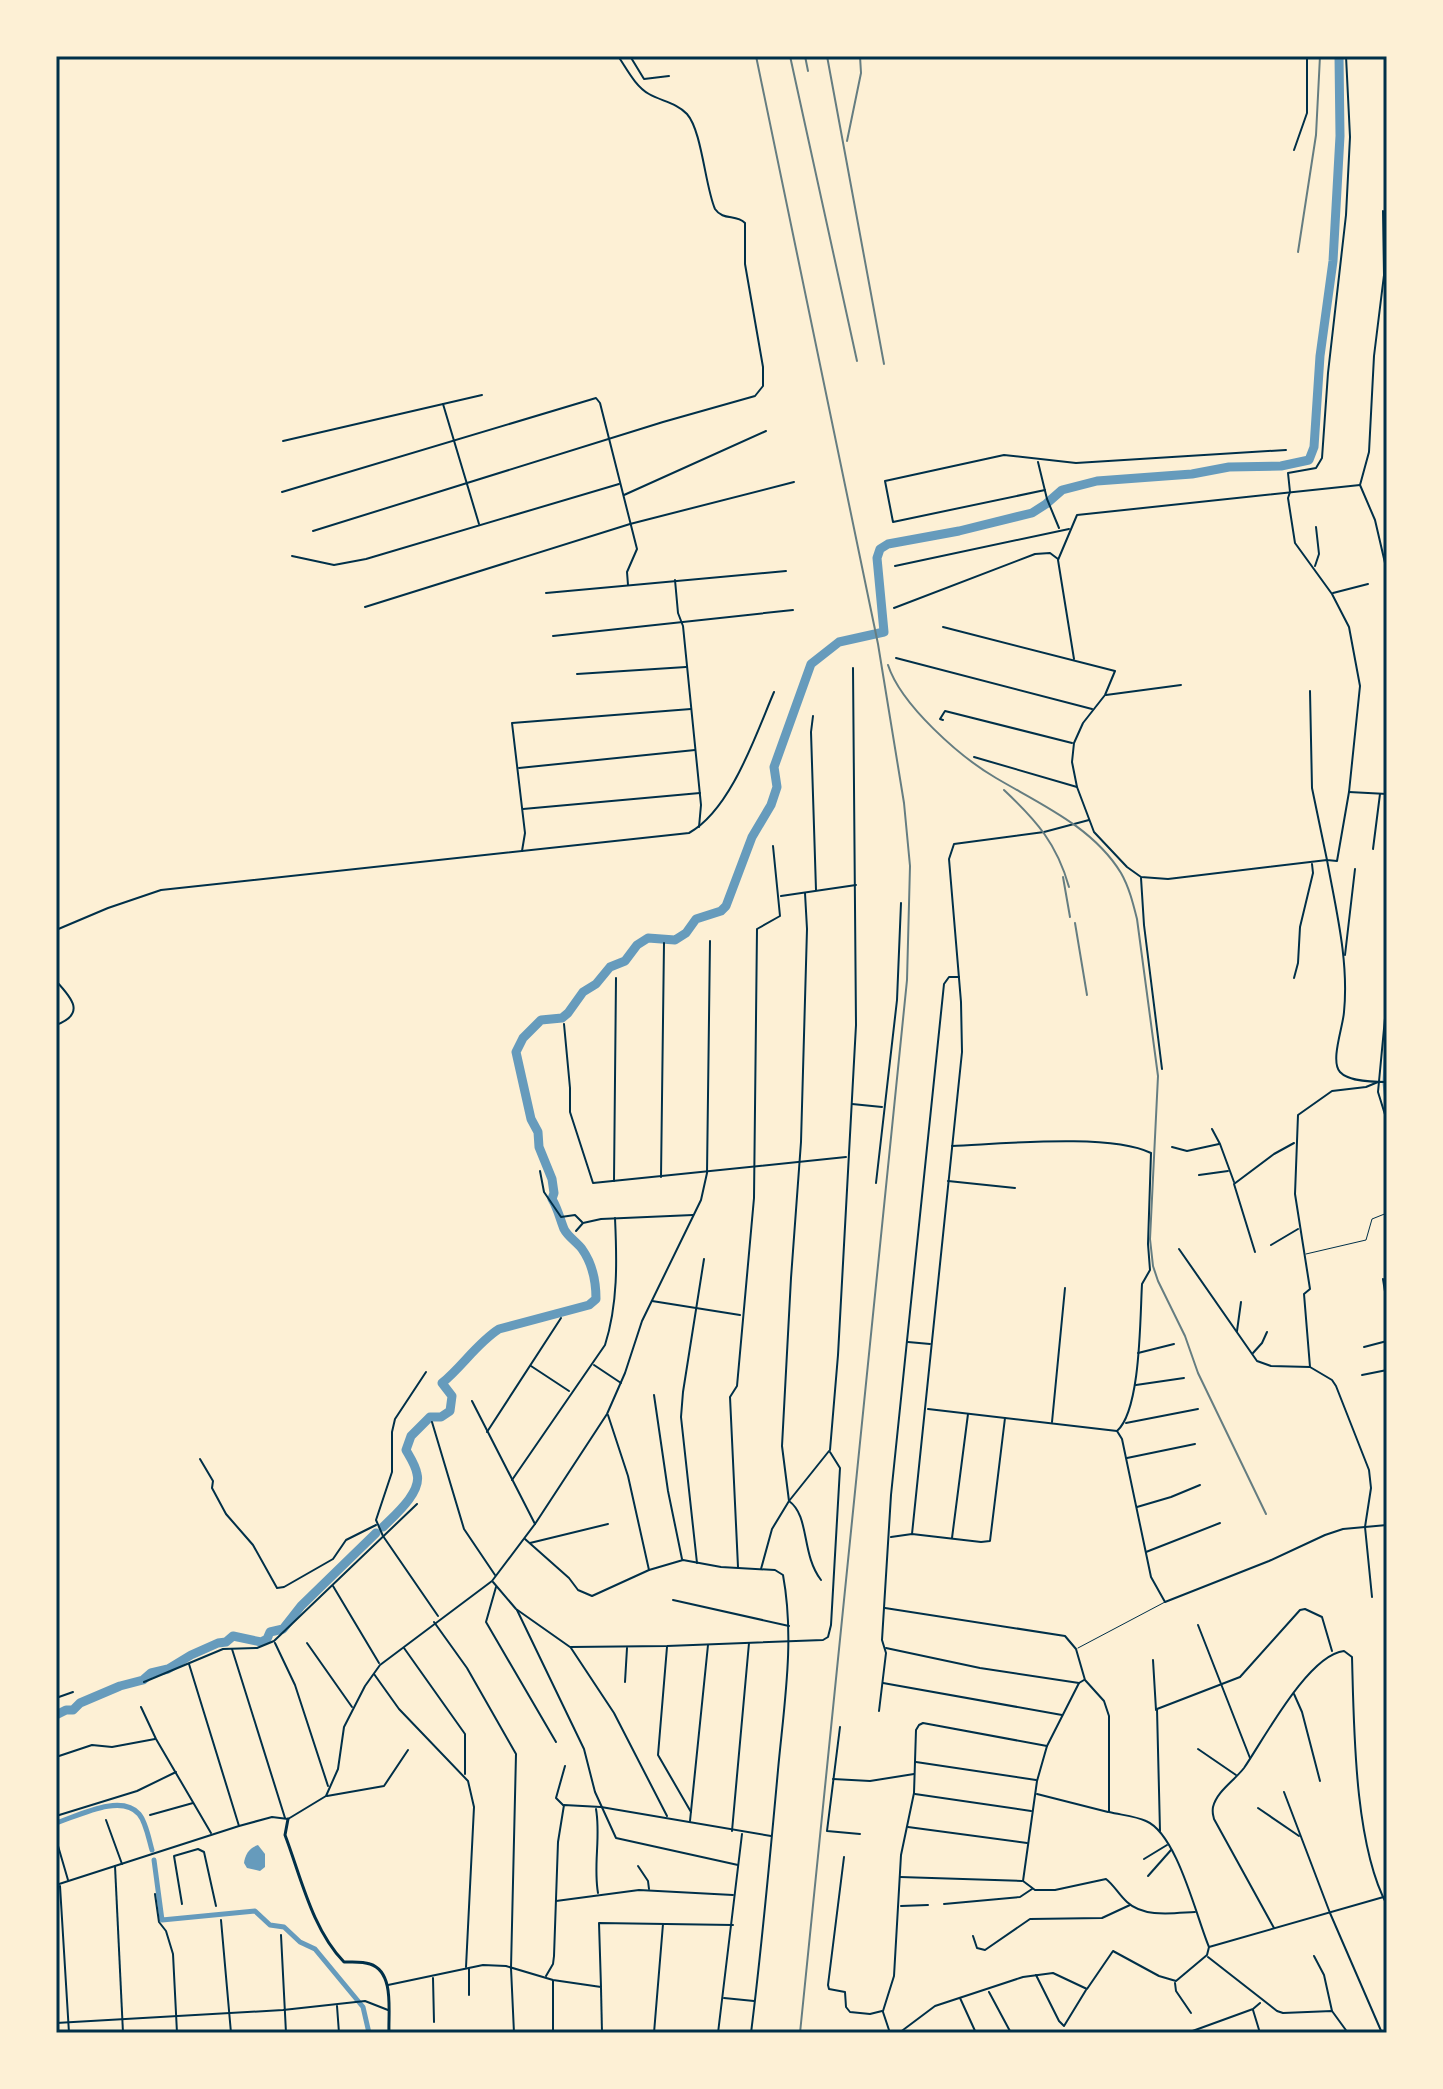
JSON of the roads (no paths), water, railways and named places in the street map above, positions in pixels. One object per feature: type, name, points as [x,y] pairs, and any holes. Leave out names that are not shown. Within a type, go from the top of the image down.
[{"type":"street","points":[[313,531],[755,396],[761,391],[761,353],[745,264],[745,223],[723,217],[715,209],[695,129],[688,114],[638,86],[618,56]]},
{"type":"street","points":[[630,56],[644,79],[669,76]]},
{"type":"street","points":[[1294,150],[1307,113],[1307,56]]},
{"type":"street","points":[[943,627],[1115,671],[1105,695],[1093,709],[1074,743],[1072,762],[1077,787],[1094,832],[1127,867],[1141,877],[1168,879],[1337,861],[1349,792],[1360,686],[1349,627],[1332,594],[1295,543],[1288,498],[1288,473],[1316,468],[1322,458],[1348,189],[1350,137],[1346,56]]},
{"type":"street","points":[[1383,211],[1384,275],[1374,356],[1369,452],[1360,485],[1375,520],[1385,563]]},
{"type":"street","points":[[283,441],[482,395]]},
{"type":"street","points":[[282,492],[596,398],[600,403],[637,549],[627,572],[628,585]]},
{"type":"street","points":[[443,404],[479,525]]},
{"type":"street","points":[[623,495],[766,431]]},
{"type":"street","points":[[1045,490],[893,522],[885,481],[1004,455],[1076,463],[1286,450]]},
{"type":"street","points":[[1037,460],[1047,499],[1060,529]]},
{"type":"street","points":[[365,607],[631,524],[794,482]]},
{"type":"street","points":[[292,556],[334,565],[366,559],[620,484]]},
{"type":"street","points":[[1074,660],[1058,560],[1077,515],[1360,485]]},
{"type":"street","points":[[1314,567],[1319,554],[1316,527]]},
{"type":"street","points":[[895,566],[1070,529]]},
{"type":"street","points":[[894,608],[1035,554],[1050,553],[1058,560]]},
{"type":"street","points":[[546,593],[786,571]]},
{"type":"street","points":[[675,580],[700,793],[698,828]]},
{"type":"street","points":[[1332,594],[1368,584]]},
{"type":"street","points":[[553,636],[793,610]]},
{"type":"street","points":[[896,658],[1093,709]]},
{"type":"street","points":[[577,674],[687,666]]},
{"type":"street","points":[[570,1647],[823,1640],[828,1637],[840,1468],[830,1450],[839,1340],[857,982],[853,668]]},
{"type":"street","points":[[1105,695],[1181,685]]},
{"type":"street","points":[[1310,691],[1312,788],[1345,958]]},
{"type":"street","points":[[56,930],[161,890],[689,833],[698,828],[722,800],[744,760],[774,692]]},
{"type":"street","points":[[522,852],[525,839],[512,723],[691,709]]},
{"type":"street","points":[[943,720],[940,719],[945,711],[1074,743]]},
{"type":"street","points":[[813,716],[816,890]]},
{"type":"street","points":[[517,768],[696,750]]},
{"type":"street","points":[[974,757],[1077,787]]},
{"type":"street","points":[[1349,792],[1387,794]]},
{"type":"street","points":[[522,809],[700,793]]},
{"type":"street","points":[[1373,849],[1380,794]]},
{"type":"street","points":[[912,1534],[962,1052],[949,859],[954,844],[1055,830],[1090,820]]},
{"type":"street","points":[[738,1569],[730,1401],[737,1386],[754,1198],[757,929],[780,916],[773,846]]},
{"type":"street","points":[[1294,978],[1300,927],[1313,873],[1311,863]]},
{"type":"street","points":[[1355,869],[1345,958],[1344,1012],[1336,1061],[1339,1071],[1347,1077],[1387,1082]]},
{"type":"street","points":[[1141,877],[1162,1069]]},
{"type":"street","points":[[780,896],[856,885]]},
{"type":"street","points":[[789,1501],[782,1446],[800,1162],[807,929],[805,893]]},
{"type":"street","points":[[876,1183],[897,1000],[901,903]]},
{"type":"street","points":[[326,1796],[338,1769],[344,1727],[374,1673],[434,1622],[492,1581],[535,1524],[607,1414],[621,1383],[651,1301],[694,1215],[707,1173],[710,941]]},
{"type":"street","points":[[661,1177],[664,943]]},
{"type":"street","points":[[879,1711],[885,1648],[882,1640],[890,1510],[944,984],[949,977],[959,977]]},
{"type":"street","points":[[614,1182],[616,978]]},
{"type":"street","points":[[56,981],[71,998],[73,1007],[69,1020],[56,1025]]},
{"type":"street","points":[[1387,997],[1378,1092],[1387,1121]]},
{"type":"street","points":[[564,1024],[573,1129],[593,1183],[848,1157]]},
{"type":"street","points":[[1310,1367],[1304,1294],[1310,1289],[1295,1194],[1297,1119],[1301,1111],[1332,1091],[1366,1087],[1379,1082]]},
{"type":"street","points":[[851,1104],[884,1107]]},
{"type":"street","points":[[1212,1129],[1230,1171],[1255,1252]]},
{"type":"street","points":[[951,1146],[1081,1142],[1129,1146],[1151,1153],[1150,1270],[1142,1284],[1135,1385],[1125,1424]]},
{"type":"street","points":[[1234,1184],[1274,1154],[1296,1143]]},
{"type":"street","points":[[1172,1147],[1187,1151],[1220,1144]]},
{"type":"street","points":[[540,1171],[544,1192],[561,1217],[575,1215],[583,1223]]},
{"type":"street","points":[[1199,1175],[1230,1171]]},
{"type":"street","points":[[947,1180],[1015,1188]]},
{"type":"street","points":[[576,1231],[583,1223],[615,1218],[694,1215]]},
{"type":"street","points":[[512,1480],[605,1345],[616,1281],[615,1218]]},
{"type":"street","points":[[1271,1245],[1299,1229]]},
{"type":"street","points":[[1179,1249],[1252,1354],[1264,1365],[1310,1367],[1332,1380],[1336,1386],[1369,1470],[1371,1488],[1365,1527],[1372,1597]]},
{"type":"street","points":[[697,1563],[681,1417],[704,1259]]},
{"type":"street","points":[[1383,1279],[1387,1304]]},
{"type":"street","points":[[1052,1423],[1065,1288]]},
{"type":"street","points":[[651,1301],[743,1316]]},
{"type":"street","points":[[1237,1332],[1241,1302]]},
{"type":"street","points":[[486,1433],[561,1318]]},
{"type":"street","points":[[1252,1354],[1267,1332]]},
{"type":"street","points":[[1364,1347],[1387,1341]]},
{"type":"street","points":[[907,1342],[931,1344]]},
{"type":"street","points":[[1137,1354],[1174,1344]]},
{"type":"street","points":[[593,1364],[621,1383]]},
{"type":"street","points":[[530,1365],[571,1392]]},
{"type":"street","points":[[1362,1375],[1387,1370]]},
{"type":"street","points":[[426,1372],[395,1419],[392,1472],[377,1515],[377,1524],[440,1618]]},
{"type":"street","points":[[1135,1385],[1184,1378]]},
{"type":"street","points":[[654,1395],[668,1491],[683,1560]]},
{"type":"street","points":[[472,1401],[535,1524]]},
{"type":"street","points":[[927,1409],[1117,1431],[1125,1424],[1198,1409]]},
{"type":"street","points":[[607,1414],[628,1476],[649,1570]]},
{"type":"street","points":[[952,1539],[968,1414]]},
{"type":"street","points":[[889,1537],[912,1534],[990,1541],[1005,1418]]},
{"type":"street","points":[[432,1422],[464,1529],[496,1576]]},
{"type":"street","points":[[1117,1431],[1126,1458],[1145,1552],[1155,1587],[1165,1602],[1325,1535],[1343,1529],[1387,1525]]},
{"type":"street","points":[[1126,1458],[1195,1444]]},
{"type":"street","points":[[761,1569],[772,1529],[789,1501],[830,1450]]},
{"type":"street","points":[[200,1459],[226,1514],[253,1545],[277,1588],[333,1559],[346,1540],[377,1524]]},
{"type":"street","points":[[1136,1507],[1200,1485]]},
{"type":"street","points":[[789,1501],[797,1506],[801,1515],[806,1550],[821,1580]]},
{"type":"street","points":[[144,1682],[231,1648],[257,1648],[274,1641],[417,1504]]},
{"type":"street","points":[[1145,1552],[1220,1523]]},
{"type":"street","points":[[529,1543],[608,1524]]},
{"type":"street","points":[[524,1538],[584,1594],[601,1593],[649,1570],[683,1560],[738,1569],[775,1570],[783,1575],[790,1626],[751,2033]]},
{"type":"street","points":[[492,1581],[516,1609],[570,1647],[614,1713],[668,1817]]},
{"type":"street","points":[[332,1585],[380,1665]]},
{"type":"street","points":[[496,1586],[486,1622],[556,1742]]},
{"type":"street","points":[[673,1600],[790,1626]]},
{"type":"street","points":[[884,1608],[1065,1636],[1076,1649],[1085,1680],[1104,1701],[1109,1716],[1109,1812]]},
{"type":"street","points":[[516,1609],[589,1759],[601,1807],[616,1838],[738,1865]]},
{"type":"street","points":[[1156,1710],[1248,1671],[1300,1610],[1305,1609],[1322,1617],[1332,1652]]},
{"type":"street","points":[[434,1622],[467,1668],[516,1754],[511,1968],[514,2033]]},
{"type":"street","points":[[1198,1625],[1250,1758]]},
{"type":"street","points":[[274,1641],[295,1685],[329,1789]]},
{"type":"street","points":[[732,1831],[749,1642]]},
{"type":"street","points":[[307,1643],[353,1709]]},
{"type":"street","points":[[690,1821],[709,1644]]},
{"type":"street","points":[[667,1646],[658,1755],[691,1812]]},
{"type":"street","points":[[403,1647],[465,1734],[465,1774],[474,1807],[469,1995]]},
{"type":"street","points":[[625,1682],[627,1647]]},
{"type":"street","points":[[231,1648],[287,1819],[285,1835],[328,1941],[344,1962],[370,1964],[382,1971],[388,1985],[389,2033]]},
{"type":"street","points":[[885,1648],[980,1668],[1079,1683],[1085,1680]]},
{"type":"street","points":[[1274,1928],[1212,1814],[1220,1793],[1237,1776],[1294,1693],[1332,1652],[1344,1651],[1352,1657],[1354,1731],[1365,1836],[1377,1886],[1385,1896],[1387,1905]]},
{"type":"street","points":[[1153,1660],[1160,1831]]},
{"type":"street","points":[[189,1663],[239,1826]]},
{"type":"street","points":[[374,1673],[399,1709],[465,1774]]},
{"type":"street","points":[[882,1683],[1063,1715]]},
{"type":"street","points":[[1023,1881],[1037,1781],[1047,1746],[1079,1683]]},
{"type":"street","points":[[56,1698],[73,1692]]},
{"type":"street","points":[[1294,1693],[1320,1781]]},
{"type":"street","points":[[141,1707],[211,1834]]},
{"type":"street","points":[[890,2033],[883,2011],[894,1976],[903,1839],[914,1793],[919,1725],[923,1723],[1047,1746]]},
{"type":"street","points":[[840,1727],[827,1831],[860,1834]]},
{"type":"street","points":[[56,1757],[92,1745],[112,1747],[156,1739]]},
{"type":"street","points":[[1198,1749],[1237,1776]]},
{"type":"street","points":[[69,2033],[58,1885],[211,1834],[272,1817],[287,1819],[326,1796],[384,1786],[408,1750]]},
{"type":"street","points":[[914,1762],[982,1770],[1037,1781]]},
{"type":"street","points":[[565,1766],[556,1798],[564,1805],[601,1807],[772,1836]]},
{"type":"street","points":[[56,1816],[137,1791],[177,1772]]},
{"type":"street","points":[[833,1779],[870,1781],[915,1774]]},
{"type":"street","points":[[1284,1792],[1330,1913],[1382,2033]]},
{"type":"street","points":[[914,1793],[1031,1811]]},
{"type":"street","points":[[1034,1793],[1145,1820],[1160,1831],[1172,1849],[1209,1947],[1207,1955],[1176,1981]]},
{"type":"street","points":[[150,1815],[194,1802]]},
{"type":"street","points":[[545,1976],[553,1964],[558,1842],[564,1805]]},
{"type":"street","points":[[595,1807],[598,1846],[594,1862],[599,1895]]},
{"type":"street","points":[[1258,1808],[1300,1836]]},
{"type":"street","points":[[106,1820],[122,1864]]},
{"type":"street","points":[[908,1827],[1028,1843]]},
{"type":"street","points":[[718,2033],[743,1832]]},
{"type":"street","points":[[56,1839],[68,1882]]},
{"type":"street","points":[[1144,1859],[1168,1844]]},
{"type":"street","points":[[172,1848],[182,1904]]},
{"type":"street","points":[[1148,1876],[1172,1849]]},
{"type":"street","points":[[174,1856],[202,1850],[216,1906]]},
{"type":"street","points":[[844,1857],[828,1985],[833,1990],[845,1992],[846,2007],[850,2012],[870,2014],[883,2011]]},
{"type":"street","points":[[115,1866],[123,2033]]},
{"type":"street","points":[[638,1866],[648,1881],[649,1890]]},
{"type":"street","points":[[900,1877],[1023,1881],[1032,1889]]},
{"type":"street","points":[[944,1904],[1020,1897],[1032,1889],[1055,1890],[1106,1879],[1130,1904],[1156,1913],[1195,1912]]},
{"type":"street","points":[[555,1902],[649,1890],[735,1895]]},
{"type":"street","points":[[155,1894],[159,1922],[166,1931],[173,1954],[177,2033]]},
{"type":"street","points":[[1209,1947],[1385,1896]]},
{"type":"street","points":[[973,1936],[977,1948],[985,1950],[1030,1919],[1102,1918],[1130,1904]]},
{"type":"street","points":[[899,1906],[928,1905]]},
{"type":"street","points":[[221,1920],[231,2033]]},
{"type":"street","points":[[602,2033],[599,1923],[733,1925]]},
{"type":"street","points":[[654,2033],[663,1923]]},
{"type":"street","points":[[281,1935],[286,2033]]},
{"type":"street","points":[[1035,1974],[1064,2026],[1113,1951],[1159,1976],[1176,1981]]},
{"type":"street","points":[[1207,1955],[1262,2001],[1283,2013],[1332,2011]]},
{"type":"street","points":[[1314,1956],[1327,1986],[1332,2011],[1348,2033]]},
{"type":"street","points":[[388,1985],[483,1965],[601,1987]]},
{"type":"street","points":[[899,2033],[935,2006],[1035,1974],[1053,1973],[1087,1989]]},
{"type":"street","points":[[433,1977],[434,2022]]},
{"type":"street","points":[[553,1980],[553,2033]]},
{"type":"street","points":[[1176,1981],[1176,1991],[1191,2013]]},
{"type":"street","points":[[988,1990],[1011,2033]]},
{"type":"street","points":[[959,1996],[976,2033]]},
{"type":"street","points":[[724,1998],[755,2001]]},
{"type":"street","points":[[56,2023],[283,2010],[365,2001],[388,2010]]},
{"type":"street","points":[[1187,2033],[1253,2009],[1262,2001]]},
{"type":"street","points":[[337,2005],[339,2033]]},
{"type":"street","points":[[1253,2009],[1260,2033]]},
{"type":"lane","points":[[1306,1254],[1366,1240],[1372,1219],[1387,1213]]},
{"type":"lane","points":[[1076,1649],[1165,1602]]},
{"type":"water","points":[[258,1845],[265,1854],[265,1867],[260,1871],[247,1868],[244,1863],[248,1852]]},
{"type":"waterway","points":[[383,1527],[406,1503],[415,1488],[416,1471],[406,1450],[411,1436],[430,1417],[441,1417],[450,1411],[452,1396],[442,1383],[499,1329],[589,1305],[596,1299],[588,1260],[564,1229],[552,1199],[552,1179],[531,1119],[516,1052],[523,1038],[541,1020],[562,1018],[583,992],[596,984],[610,967],[625,961],[637,945],[648,938],[675,940],[686,933],[696,919],[721,911],[726,906],[752,837],[771,805],[777,787],[774,767],[811,664],[839,642],[884,632],[877,558],[880,549],[888,544],[1032,513],[1062,490],[1097,481],[1192,474],[1229,467],[1281,466],[1309,460],[1314,447],[1320,356],[1333,261],[1340,136],[1339,56]]},
{"type":"waterway","points":[[1387,1044],[1387,1101]]},
{"type":"waterway","points":[[56,1715],[73,1710],[80,1703],[120,1686],[143,1680],[151,1673],[168,1669],[233,1636],[261,1642],[267,1639],[270,1632],[283,1629],[301,1606],[376,1533]]},
{"type":"waterway","points":[[56,1823],[99,1808],[131,1808],[144,1822],[152,1850]]},
{"type":"waterway","points":[[154,1860],[162,1920],[255,1911],[270,1925],[284,1927],[300,1942],[315,1949],[363,2007],[369,2033]]},
{"type":"railway","points":[[756,56],[878,644],[904,803],[910,866],[907,980],[800,2033]]},
{"type":"railway","points":[[790,56],[857,361]]},
{"type":"railway","points":[[805,56],[808,71]]},
{"type":"railway","points":[[827,56],[884,364]]},
{"type":"railway","points":[[847,141],[861,73],[860,56]]},
{"type":"railway","points":[[1298,252],[1316,135],[1320,56]]},
{"type":"railway","points":[[888,665],[905,697],[949,744],[982,769],[1081,830],[1109,857],[1126,884],[1137,919],[1158,1076],[1150,1239],[1153,1266],[1198,1373],[1266,1514]]},
{"type":"railway","points":[[1004,790],[1044,834],[1058,858],[1069,887]]},
{"type":"railway","points":[[1063,877],[1070,917]]},
{"type":"railway","points":[[1075,923],[1087,995]]}]
